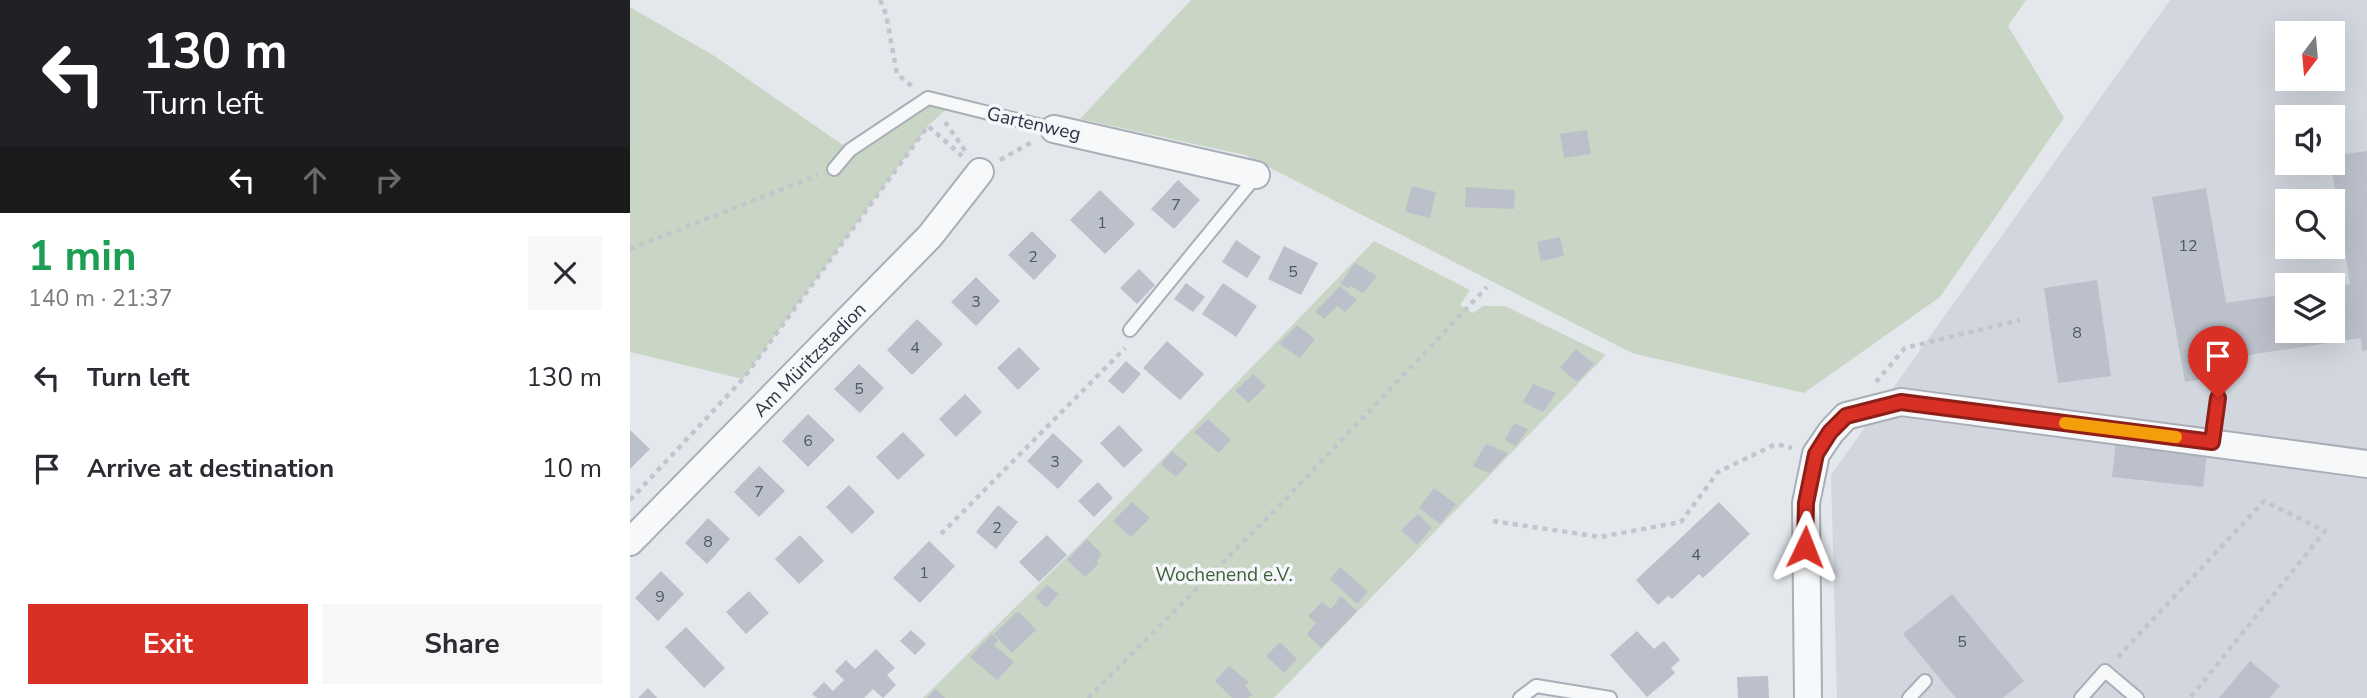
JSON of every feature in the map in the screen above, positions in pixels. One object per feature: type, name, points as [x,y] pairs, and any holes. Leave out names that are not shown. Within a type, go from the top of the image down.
[{"type":"street","name":"Gartenweg","points":[[1054,129],[1256,175]]},
{"type":"street","name":"Am Müritzstadion","points":[[630,542],[930,236],[980,172]]},
{"type":"street","points":[[1808,698],[1806,503],[1816,454],[1830,432],[1846,416],[1901,402],[2367,464]]},
{"type":"lane","name":"Gartenweg","points":[[834,169],[850,150],[928,98],[1054,129]]},
{"type":"lane","points":[[1130,330],[1256,175]]},
{"type":"lane","points":[[2212,442],[2218,398]]},
{"type":"lane","points":[[2081,698],[2105,671],[2137,698]]},
{"type":"lane","points":[[1909,698],[1925,681]]},
{"type":"lane","points":[[1520,698],[1536,686],[1610,698]]},
{"type":"path","points":[[630,500],[743,379],[928,126],[980,172],[1054,129]]},
{"type":"path","points":[[630,249],[834,169]]},
{"type":"path","points":[[1088,698],[1278,507],[1487,287]]},
{"type":"path","points":[[1846,416],[1905,348],[2020,320]]},
{"type":"path","points":[[941,534],[1130,343],[1130,330]]},
{"type":"path","points":[[1493,521],[1600,537],[1681,522],[1718,472],[1776,444],[1816,454]]},
{"type":"path","points":[[2105,671],[2264,502],[2325,531],[2190,698]]},
{"type":"shaded area","points":[[2170,0],[2367,0],[2367,698],[1837,698],[1831,475]]},
{"type":"green space","points":[[1191,0],[2026,0],[2008,26],[2064,118],[1940,297],[1804,393],[1632,353],[1245,155],[1080,119]]},
{"type":"green space","points":[[630,7],[716,57],[850,150],[928,98],[952,104],[928,126],[743,379],[630,352]]},
{"type":"green space","name":"Wochenend e.V.","points":[[1374,241],[1470,290],[1460,305],[1473,313],[1483,306],[1505,306],[1606,355],[1274,698],[923,698],[1086,538]]},
{"type":"building","points":[[1587,130],[1591,154],[1564,158],[1560,134]]},
{"type":"building","points":[[2367,151],[2367,350],[2362,351],[2361,338],[2345,340],[2345,285],[2350,284],[2345,252],[2345,189],[2335,189],[2333,175],[2345,175],[2345,154]]},
{"type":"building","points":[[1178,180],[1200,200],[1174,229],[1151,209]]},
{"type":"building","points":[[1412,186],[1436,192],[1430,218],[1405,212]]},
{"type":"building","points":[[1466,187],[1515,190],[1514,209],[1465,207]]},
{"type":"building","points":[[2206,188],[2226,303],[2275,296],[2275,343],[2328,343],[2236,357],[2239,373],[2185,382],[2152,197]]},
{"type":"building","points":[[1100,190],[1135,224],[1105,254],[1070,220]]},
{"type":"building","points":[[1032,231],[1057,256],[1034,280],[1008,255]]},
{"type":"building","points":[[1560,237],[1564,256],[1541,261],[1537,242]]},
{"type":"building","points":[[1236,240],[1261,257],[1247,278],[1222,262]]},
{"type":"building","points":[[1284,246],[1318,263],[1301,295],[1268,279]]},
{"type":"building","points":[[1355,263],[1377,276],[1363,293],[1351,286],[1348,288],[1340,284]]},
{"type":"building","points":[[1139,269],[1155,285],[1137,304],[1120,288]]},
{"type":"building","points":[[976,277],[1000,301],[976,326],[951,302]]},
{"type":"building","points":[[2097,280],[2111,376],[2058,383],[2044,288]]},
{"type":"building","points":[[1186,283],[1205,297],[1193,312],[1174,299]]},
{"type":"building","points":[[1223,283],[1257,306],[1236,337],[1202,314]]},
{"type":"building","points":[[1340,286],[1357,300],[1345,312],[1337,306],[1324,319],[1315,312]]},
{"type":"building","points":[[917,319],[943,344],[912,375],[887,350]]},
{"type":"building","points":[[1297,325],[1315,339],[1300,358],[1279,344]]},
{"type":"building","points":[[1167,341],[1204,374],[1180,400],[1143,368]]},
{"type":"building","points":[[1019,347],[1040,369],[1018,390],[997,368]]},
{"type":"building","points":[[1576,349],[1594,364],[1577,382],[1560,368]]},
{"type":"building","points":[[1126,361],[1141,374],[1123,394],[1108,381]]},
{"type":"building","points":[[859,364],[884,388],[860,413],[834,389]]},
{"type":"building","points":[[1253,374],[1266,386],[1249,403],[1235,391]]},
{"type":"building","points":[[1533,384],[1556,393],[1543,412],[1523,402]]},
{"type":"building","points":[[965,394],[982,412],[956,437],[939,419]]},
{"type":"building","points":[[808,414],[835,440],[808,467],[782,441]]},
{"type":"building","points":[[1208,419],[1231,440],[1219,453],[1194,432]]},
{"type":"building","points":[[1514,423],[1528,429],[1516,446],[1505,440]]},
{"type":"building","points":[[1119,425],[1143,450],[1124,468],[1100,443]]},
{"type":"building","points":[[630,430],[650,449],[630,469]]},
{"type":"building","points":[[903,432],[925,455],[898,480],[876,457]]},
{"type":"building","points":[[1053,433],[1083,461],[1058,489],[1027,461]]},
{"type":"building","points":[[2116,442],[2207,452],[2203,487],[2112,477]]},
{"type":"building","points":[[1486,444],[1508,453],[1490,473],[1473,466]]},
{"type":"building","points":[[1172,451],[1188,464],[1176,477],[1161,464]]},
{"type":"building","points":[[759,466],[785,491],[759,517],[734,492]]},
{"type":"building","points":[[1098,482],[1113,498],[1094,517],[1078,501]]},
{"type":"building","points":[[849,485],[875,512],[852,534],[826,507]]},
{"type":"building","points":[[1434,488],[1456,504],[1440,524],[1419,508]]},
{"type":"building","points":[[1132,502],[1150,518],[1131,537],[1113,521]]},
{"type":"building","points":[[1719,502],[1750,534],[1703,578],[1699,574],[1672,599],[1668,596],[1658,605],[1636,580]]},
{"type":"building","points":[[998,505],[1018,522],[996,549],[976,532]]},
{"type":"building","points":[[1418,514],[1432,528],[1417,545],[1401,530]]},
{"type":"building","points":[[708,518],[730,539],[707,564],[685,543]]},
{"type":"building","points":[[800,535],[824,561],[799,584],[775,559]]},
{"type":"building","points":[[1047,535],[1067,555],[1039,582],[1019,562]]},
{"type":"building","points":[[1087,539],[1102,554],[1097,561],[1099,563],[1085,577],[1067,560]]},
{"type":"building","points":[[929,541],[955,566],[920,603],[893,578]]},
{"type":"building","points":[[1340,567],[1368,592],[1357,604],[1330,579]]},
{"type":"building","points":[[661,571],[684,594],[658,621],[635,598]]},
{"type":"building","points":[[1047,585],[1059,594],[1046,608],[1035,597]]},
{"type":"building","points":[[749,591],[769,613],[746,634],[726,612]]},
{"type":"building","points":[[1952,594],[2024,681],[2003,698],[1956,698],[1903,634]]},
{"type":"building","points":[[1341,596],[1357,611],[1321,648],[1307,634],[1316,623],[1308,616],[1322,602],[1331,609]]},
{"type":"building","points":[[1018,611],[1036,630],[1012,653],[994,634]]},
{"type":"building","points":[[686,627],[725,668],[704,688],[665,647]]},
{"type":"building","points":[[911,630],[926,644],[915,655],[900,641]]},
{"type":"building","points":[[1637,631],[1654,649],[1664,641],[1680,660],[1671,668],[1675,673],[1647,697],[1610,655]]},
{"type":"building","points":[[992,634],[998,640],[994,645],[1014,662],[997,680],[970,657]]},
{"type":"building","points":[[1280,642],[1297,659],[1284,673],[1266,656]]},
{"type":"building","points":[[876,649],[895,668],[887,675],[896,685],[883,698],[873,689],[864,698],[817,698],[812,694],[824,682],[833,691],[844,680],[835,671],[846,660],[855,669]]},
{"type":"building","points":[[2250,661],[2280,686],[2270,698],[2219,698]]},
{"type":"building","points":[[1229,666],[1249,682],[1245,686],[1252,695],[1248,698],[1232,698],[1215,681]]},
{"type":"building","points":[[1768,676],[1769,698],[1738,698],[1737,677]]},
{"type":"building","points":[[648,688],[657,698],[638,698]]},
{"type":"building","points":[[936,689],[945,698],[927,698]]},
{"type":"slow traffic","points":[[2065,423],[2176,437]]},
{"type":"route","points":[[1805,547],[1806,503],[1816,454],[1830,432],[1846,416],[1901,402],[2212,442],[2218,398]]}]
